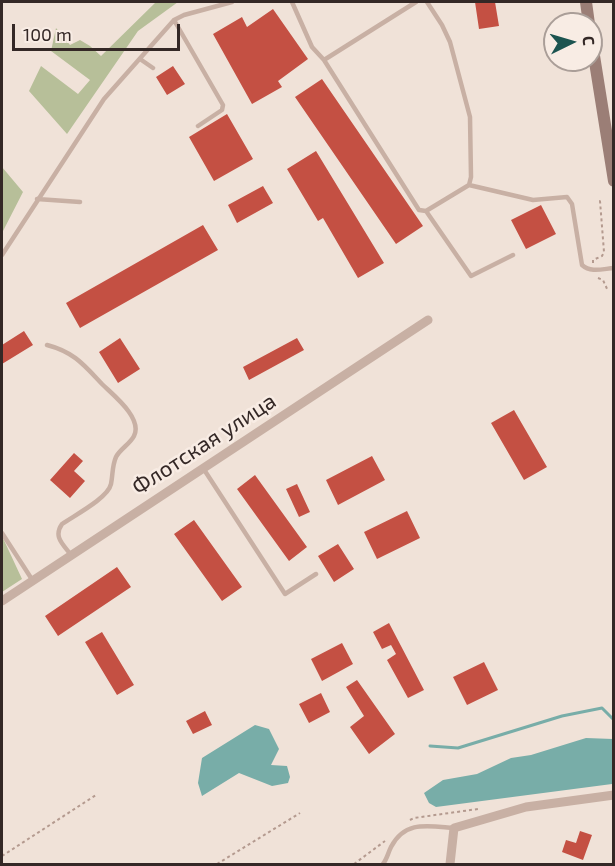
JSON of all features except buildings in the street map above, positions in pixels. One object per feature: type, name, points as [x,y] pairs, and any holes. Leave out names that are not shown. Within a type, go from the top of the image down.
[{"type":"main road","points":[[597,72],[614,181]]},
{"type":"street","name":"Флотская улица","points":[[2,601],[428,320]]},
{"type":"street","points":[[450,864],[454,828],[526,807],[614,795]]},
{"type":"lane","points":[[2,255],[104,99],[174,20],[184,15],[232,2]]},
{"type":"lane","points":[[292,2],[312,47],[324,60],[419,210],[426,212],[471,276],[513,255]]},
{"type":"lane","points":[[324,60],[416,2]]},
{"type":"lane","points":[[426,212],[469,185],[471,177],[470,117],[450,42],[427,2]]},
{"type":"lane","points":[[174,20],[223,105],[222,110],[198,126]]},
{"type":"lane","points":[[140,59],[153,68]]},
{"type":"lane","points":[[469,185],[533,200],[567,197],[572,204],[582,265],[586,269],[594,270],[614,268]]},
{"type":"lane","points":[[38,199],[80,202]]},
{"type":"lane","points":[[47,345],[62,349],[77,357],[132,414],[135,427],[135,435],[117,455],[111,485],[105,495],[62,524],[57,531],[57,537],[71,555]]},
{"type":"lane","points":[[203,468],[285,594],[316,574]]},
{"type":"lane","points":[[2,533],[33,580]]},
{"type":"lane","points":[[385,863],[391,846],[410,827],[419,825],[454,828]]},
{"type":"path","points":[[593,262],[604,252],[600,201],[602,201]]},
{"type":"path","points":[[594,276],[594,279],[603,280],[608,291]]},
{"type":"path","points":[[2,856],[96,795]]},
{"type":"path","points":[[217,864],[300,813]]},
{"type":"green space","points":[[156,2],[178,2],[138,31],[67,134],[29,91],[41,66],[78,94],[90,80],[51,51],[56,28],[70,45],[80,40],[101,56]]},
{"type":"green space","points":[[2,167],[23,192],[2,233]]},
{"type":"green space","points":[[2,536],[22,579],[2,592]]},
{"type":"water","points":[[255,725],[269,729],[279,749],[271,765],[287,766],[290,777],[288,783],[272,786],[239,773],[202,796],[198,783],[202,758]]},
{"type":"water","points":[[586,738],[613,739],[614,781],[612,784],[436,807],[429,803],[424,793],[443,780],[477,774],[511,758],[531,755]]},
{"type":"waterway","points":[[430,746],[458,748],[562,716],[602,708],[614,720]]}]
